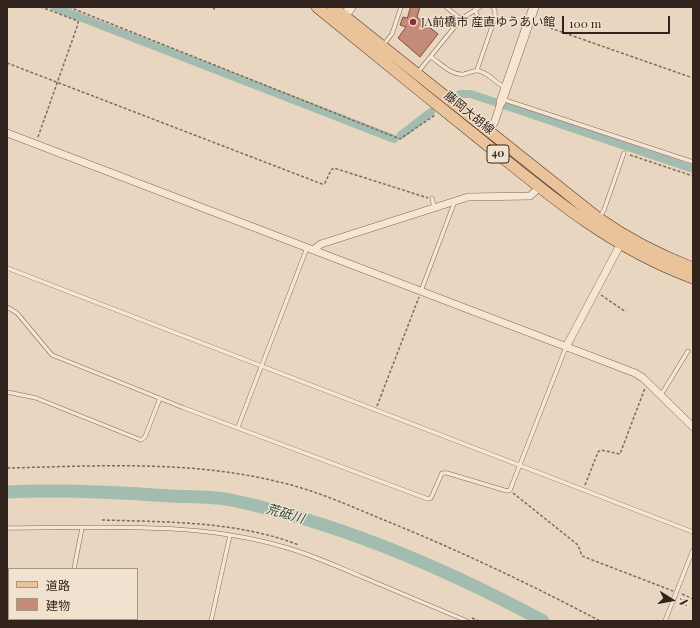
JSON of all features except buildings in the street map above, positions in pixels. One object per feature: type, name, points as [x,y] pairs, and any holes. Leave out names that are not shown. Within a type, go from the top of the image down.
[{"type":"main road","name":"藤岡大胡線","points":[[317,7],[341,20],[382,47],[598,218],[625,236],[653,251],[693,268]]},
{"type":"main road","name":"藤岡大胡線","points":[[333,7],[341,20],[443,109],[583,220],[620,245],[693,278]]},
{"type":"street","points":[[341,20],[351,7]]},
{"type":"street","points":[[489,132],[501,103],[534,7]]},
{"type":"street","points":[[7,133],[635,373],[661,395],[693,427]]},
{"type":"street","points":[[310,249],[321,244],[456,200],[468,197],[530,196],[540,187]]},
{"type":"street","points":[[566,347],[620,245]]},
{"type":"lane","points":[[382,47],[392,34],[401,7]]},
{"type":"lane","points":[[446,7],[461,19]]},
{"type":"lane","points":[[416,74],[461,19],[480,7]]},
{"type":"lane","points":[[477,70],[494,21],[495,11],[493,7]]},
{"type":"lane","points":[[475,9],[480,21],[489,24],[494,21]]},
{"type":"lane","points":[[431,57],[449,70],[458,74],[477,70],[493,77],[498,84],[506,87]]},
{"type":"lane","points":[[501,103],[693,162]]},
{"type":"lane","points":[[598,218],[604,210],[624,153]]},
{"type":"lane","points":[[432,198],[434,207]]},
{"type":"lane","points":[[421,292],[456,200]]},
{"type":"lane","points":[[238,427],[261,366],[310,249]]},
{"type":"lane","points":[[7,268],[693,532]]},
{"type":"lane","points":[[7,307],[17,313],[52,355],[160,398],[425,499],[431,498],[442,474],[447,473],[507,491],[510,490],[521,466],[566,347]]},
{"type":"lane","points":[[661,395],[688,351]]},
{"type":"lane","points":[[7,392],[36,398],[141,440],[145,438],[160,398]]},
{"type":"lane","points":[[7,528],[168,529],[230,535],[285,547],[333,565],[467,621]]},
{"type":"lane","points":[[74,568],[82,528]]},
{"type":"lane","points":[[211,621],[230,535]]},
{"type":"lane","points":[[665,621],[678,593],[693,550]]},
{"type":"path","points":[[36,143],[78,24],[78,21],[41,7]]},
{"type":"path","points":[[69,7],[400,139],[443,109]]},
{"type":"path","points":[[529,21],[693,78]]},
{"type":"path","points":[[7,63],[322,184],[325,182],[330,170],[334,168],[432,198]]},
{"type":"path","points":[[624,153],[693,176]]},
{"type":"path","points":[[375,410],[421,292]]},
{"type":"path","points":[[595,292],[626,312]]},
{"type":"path","points":[[584,490],[598,452],[601,450],[620,454],[648,383]]},
{"type":"path","points":[[7,468],[154,467],[209,470],[278,481],[331,498],[465,554],[535,587],[600,621]]},
{"type":"path","points":[[510,490],[578,545],[582,556],[693,599]]},
{"type":"waterway","points":[[54,7],[394,139]]},
{"type":"waterway","points":[[460,94],[471,94],[693,169]]},
{"type":"waterway","points":[[401,135],[431,112]]},
{"type":"waterway","name":"荒砥川","points":[[7,492],[89,491],[208,497],[231,500],[312,521],[391,549],[430,565],[543,621]]},
{"type":"place","name":"JA前橋市 産直ゆうあい館","points":[[413,22]]}]
